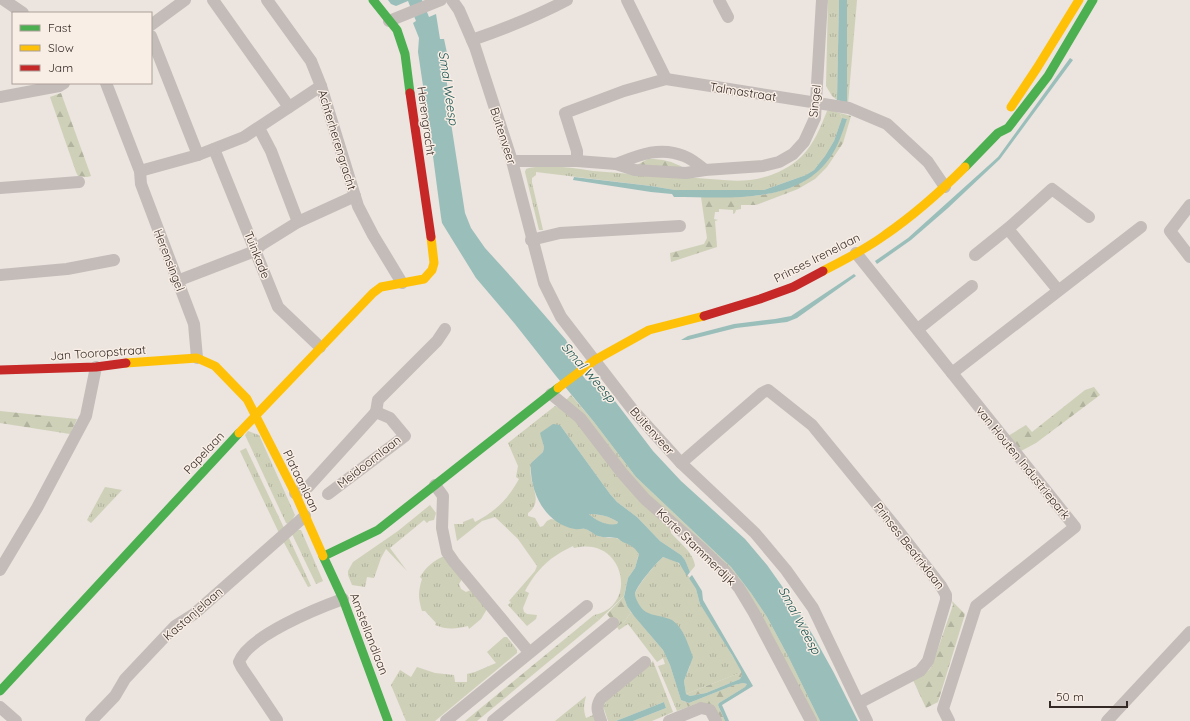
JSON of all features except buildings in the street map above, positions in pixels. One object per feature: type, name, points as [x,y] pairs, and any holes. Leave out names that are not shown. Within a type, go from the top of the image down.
[{"type":"main road","name":"Herengracht","points":[[373,0],[397,30],[405,54],[432,255]]},
{"type":"main road","points":[[998,133],[1003,118],[1038,68],[1079,0]]},
{"type":"main road","name":"Prinses Irenelaan","points":[[324,556],[378,530],[595,360],[649,330],[716,313],[793,287],[884,236],[945,187],[998,133],[1008,128],[1048,76],[1093,0]]},
{"type":"main road","name":"Papelaan","points":[[3,683],[320,347],[381,287],[424,280],[429,275],[434,264],[432,255]]},
{"type":"main road","points":[[198,358],[215,366],[247,399],[256,416]]},
{"type":"main road","name":"Jan Tooropstraat","points":[[0,370],[96,367],[145,361],[198,358]]},
{"type":"main road","name":"Plataanlaan","points":[[256,416],[324,556]]},
{"type":"main road","name":"Amstellandlaan","points":[[324,556],[343,599],[388,721]]},
{"type":"street","points":[[4,0],[22,12]]},
{"type":"street","points":[[152,24],[185,0]]},
{"type":"street","points":[[213,0],[289,107]]},
{"type":"street","name":"Achterherengracht","points":[[267,0],[311,61],[321,86],[358,206],[373,235],[402,283]]},
{"type":"street","name":"Buitenveer","points":[[452,0],[459,10],[472,40],[512,161],[531,240],[544,283],[561,317],[574,336],[595,360],[632,409],[681,463],[755,533],[786,570],[812,608],[867,721]]},
{"type":"street","points":[[472,40],[495,32],[552,8],[567,0]]},
{"type":"street","points":[[627,0],[666,79]]},
{"type":"street","points":[[719,0],[728,17]]},
{"type":"street","name":"Singel","points":[[512,161],[577,161],[616,164],[636,170],[686,173],[705,170],[763,166],[779,162],[793,154],[804,142],[815,118],[822,0]]},
{"type":"street","points":[[389,21],[436,2]]},
{"type":"street","points":[[152,39],[198,155]]},
{"type":"street","name":"Talmastraat","points":[[577,161],[577,152],[565,113],[624,90],[666,79],[849,108],[887,124],[928,162],[945,187]]},
{"type":"street","points":[[0,97],[59,86],[62,84]]},
{"type":"street","name":"Herensingel","points":[[106,84],[140,171],[141,184],[194,324],[198,358]]},
{"type":"street","points":[[140,171],[198,155],[244,137],[321,86]]},
{"type":"street","points":[[259,128],[272,151],[298,222]]},
{"type":"street","name":"Tuinkade","points":[[214,149],[278,307],[320,347]]},
{"type":"street","name":"Singel","points":[[616,164],[645,153],[665,151],[685,156],[705,170]]},
{"type":"street","points":[[0,188],[80,182]]},
{"type":"street","points":[[975,255],[1008,229],[1052,189],[1089,217]]},
{"type":"street","points":[[177,281],[255,251],[298,222],[355,196]]},
{"type":"street","points":[[1190,205],[1170,230],[1190,257]]},
{"type":"street","points":[[531,240],[560,233],[680,226]]},
{"type":"street","points":[[952,373],[1141,227]]},
{"type":"street","points":[[1008,229],[1058,290]]},
{"type":"street","name":"van Houten Industriepark","points":[[856,253],[1075,527],[976,606],[943,710],[949,721]]},
{"type":"street","points":[[0,275],[67,269],[114,260]]},
{"type":"street","points":[[918,329],[972,286]]},
{"type":"street","points":[[376,412],[378,400],[437,341],[445,329]]},
{"type":"street","points":[[0,570],[37,508],[86,416],[96,367]]},
{"type":"street","name":"Prinses Beatrixlaan","points":[[681,463],[762,393],[768,390],[812,425],[942,586],[946,595],[946,600],[928,661],[920,670],[859,703]]},
{"type":"street","name":"Korte Stammerdijk","points":[[555,391],[580,418],[622,473],[645,499],[702,549],[739,588],[754,613],[811,721]]},
{"type":"street","name":"Meidoornlaan","points":[[295,494],[308,487],[376,412],[390,418],[405,436],[328,494]]},
{"type":"street","points":[[435,485],[443,496],[442,528],[447,552],[529,652]]},
{"type":"street","name":"Kastanjelaan","points":[[91,721],[115,696],[125,679],[175,626],[194,614],[305,516]]},
{"type":"street","points":[[276,720],[242,668],[239,662],[240,658],[254,643],[279,626],[324,605],[343,599]]},
{"type":"street","points":[[446,721],[587,606]]},
{"type":"street","points":[[493,721],[613,623]]},
{"type":"street","points":[[1107,721],[1190,632]]},
{"type":"street","points":[[601,721],[597,709],[597,703],[601,698],[645,662]]},
{"type":"street","points":[[0,707],[16,721]]},
{"type":"street","points":[[669,721],[701,708],[710,710],[716,721]]},
{"type":"green space","points":[[828,0],[839,0],[837,100],[832,96],[826,86]]},
{"type":"green space","points":[[847,0],[857,0],[848,104],[847,103]]},
{"type":"green space","points":[[61,93],[91,176],[78,176],[76,172],[50,97]]},
{"type":"green space","points":[[830,110],[840,113],[842,118],[834,141],[814,170],[806,175],[764,190],[675,190],[536,172],[536,175],[532,178],[532,183],[543,230],[539,230],[525,172],[526,169],[553,166],[593,171],[723,180],[743,181],[757,179],[785,169],[797,161],[814,140],[827,111]]},
{"type":"green space","points":[[840,113],[851,116],[843,143],[827,167],[815,179],[798,189],[756,205],[741,205],[741,209],[736,210],[733,214],[733,210],[719,209],[719,212],[715,212],[714,219],[718,220],[715,221],[717,247],[671,262],[670,253],[704,244],[707,238],[701,197],[745,197],[759,195],[786,189],[799,183],[821,168],[831,155],[839,140],[847,119],[842,118]]},
{"type":"green space","points":[[648,159],[667,161],[684,168],[635,166]]},
{"type":"green space","points":[[1094,387],[1100,395],[1036,443],[1021,451],[1008,436],[1026,425],[1032,432],[1085,390]]},
{"type":"green space","points":[[571,395],[594,422],[636,477],[731,567],[751,593],[767,617],[820,721],[814,721],[751,602],[650,499],[565,401]]},
{"type":"green space","points":[[555,406],[567,412],[670,524],[671,533],[689,552],[695,566],[690,572],[681,555],[660,541],[637,517],[617,502],[560,425],[541,433],[544,447],[543,452],[531,463],[531,475],[536,501],[535,505],[528,513],[528,516],[535,518],[540,527],[551,519],[576,529],[586,529],[598,536],[616,538],[634,546],[639,553],[635,568],[628,578],[624,596],[599,620],[594,615],[608,609],[617,599],[621,587],[620,574],[615,561],[605,552],[591,547],[574,548],[573,546],[558,554],[545,564],[534,576],[525,591],[529,593],[523,608],[524,612],[527,614],[537,615],[536,619],[527,626],[508,605],[511,602],[509,601],[535,571],[537,566],[518,539],[495,517],[482,521],[457,541],[454,524],[463,524],[463,522],[473,518],[475,522],[489,514],[506,499],[519,479],[516,477],[518,466],[508,443]]},
{"type":"green space","points":[[0,411],[77,419],[70,434],[0,423]]},
{"type":"green space","points":[[248,431],[259,435],[295,515],[288,524],[286,523],[245,435]]},
{"type":"green space","points":[[246,448],[284,528],[279,533],[240,451]]},
{"type":"green space","points":[[105,487],[122,490],[91,523],[87,520]]},
{"type":"green space","points":[[430,505],[436,513],[434,520],[427,523],[424,520],[390,548],[407,571],[386,549],[374,578],[367,577],[365,587],[352,585],[348,571],[353,562],[398,531]]},
{"type":"green space","points":[[589,514],[611,518],[618,522],[617,525],[609,525],[595,519]]},
{"type":"green space","points":[[294,530],[301,530],[323,581],[316,584],[292,534]]},
{"type":"green space","points":[[289,538],[311,586],[308,587],[282,539]]},
{"type":"green space","points":[[444,556],[462,579],[459,584],[461,589],[466,592],[471,590],[487,609],[481,619],[469,629],[468,626],[459,628],[444,628],[435,625],[436,623],[425,611],[422,611],[419,599],[422,579],[420,577],[430,565]]},
{"type":"green space","points":[[663,557],[676,561],[684,569],[696,589],[700,604],[742,672],[686,694],[684,681],[690,666],[641,608],[635,597],[642,581]]},
{"type":"green space","points":[[624,596],[627,606],[631,612],[625,621],[617,627],[607,614]]},
{"type":"green space","points":[[952,601],[965,614],[938,702],[926,708],[913,680],[929,670],[932,666],[953,605]]},
{"type":"green space","points":[[631,612],[663,650],[670,665],[681,700],[686,702],[688,707],[677,711],[658,666],[665,664],[663,658],[657,662],[628,624],[619,630],[617,627],[625,621]]},
{"type":"green space","points":[[594,615],[599,620],[477,721],[465,721]]},
{"type":"green space","points":[[504,637],[507,637],[517,650],[517,653],[435,721],[406,721],[391,685],[400,670],[411,677],[417,667],[435,673],[454,675],[455,682],[467,682],[467,674],[496,663],[487,652]]},
{"type":"green space","points":[[653,661],[673,712],[652,721],[633,721],[666,708],[664,702],[616,721],[608,721],[603,706],[606,703],[604,701]]},
{"type":"green space","points":[[742,672],[740,679],[706,693],[690,696],[686,694]]},
{"type":"green space","points":[[743,683],[747,684],[745,687],[718,705],[725,721],[720,721],[698,703],[688,707],[686,702],[689,703],[734,685]]},
{"type":"green space","points":[[586,696],[584,712],[586,718],[593,715],[595,721],[555,721]]},
{"type":"water","name":"Smal Weesp","points":[[388,0],[422,0],[429,17],[436,14],[440,39],[444,39],[447,53],[444,54],[451,123],[465,213],[471,228],[485,248],[566,340],[575,359],[572,361],[586,380],[588,381],[591,379],[605,388],[653,451],[681,481],[745,539],[767,565],[814,637],[858,721],[820,721],[767,617],[731,567],[636,477],[594,422],[476,278],[442,223],[418,52],[419,38],[413,23],[416,21],[408,1],[396,6],[391,4]]},
{"type":"water","points":[[839,0],[847,0],[847,103],[837,100]]},
{"type":"water","points":[[1070,58],[1073,60],[1000,159],[948,208],[911,240],[877,264],[875,261],[908,238],[998,157]]},
{"type":"water","points":[[842,118],[847,119],[836,147],[826,163],[811,177],[795,186],[776,192],[756,196],[714,198],[674,197],[672,194],[573,180],[574,177],[675,190],[764,190],[806,175],[814,170],[834,141]]},
{"type":"water","points":[[854,274],[856,276],[797,318],[787,322],[736,328],[688,340],[681,340],[688,336],[734,324],[791,316]]},
{"type":"water","points":[[553,424],[560,425],[617,502],[637,517],[660,541],[681,555],[685,560],[690,572],[687,576],[679,563],[663,557],[643,580],[636,590],[635,596],[644,611],[672,620],[680,627],[693,657],[684,681],[686,694],[690,696],[706,693],[740,679],[742,675],[732,655],[700,604],[696,589],[689,578],[692,575],[702,591],[703,600],[753,686],[722,705],[729,721],[725,721],[718,705],[745,687],[747,684],[743,683],[734,685],[689,703],[681,700],[670,665],[663,650],[627,606],[624,597],[628,578],[635,568],[639,554],[636,550],[617,538],[600,537],[587,530],[564,526],[555,521],[541,505],[536,495],[531,474],[531,463],[543,452],[544,447],[540,433]],"holes":[[[589,514],[608,517],[618,522],[617,524],[606,524],[595,519]]]},
{"type":"water","points":[[664,702],[666,708],[633,721],[616,721]]},
{"type":"traffic: fast","points":[[373,0],[397,30],[405,54],[410,93]]},
{"type":"traffic: fast","points":[[965,167],[998,133],[1008,128],[1048,76],[1093,0]]},
{"type":"traffic: fast","points":[[324,556],[378,530],[558,388]]},
{"type":"traffic: fast","points":[[0,691],[239,433]]},
{"type":"traffic: fast","points":[[323,556],[343,599],[388,721]]},
{"type":"traffic: slow","points":[[1011,107],[1079,0]]},
{"type":"traffic: slow","points":[[823,271],[863,250],[896,227],[926,203],[965,167]]},
{"type":"traffic: slow","points":[[239,433],[373,293],[381,287],[424,279],[432,270],[434,263],[431,237]]},
{"type":"traffic: slow","points":[[558,388],[595,360],[649,330],[704,316]]},
{"type":"traffic: slow","points":[[126,363],[197,358],[215,366],[247,399],[295,493],[323,556]]},
{"type":"traffic: jam","points":[[410,93],[431,237]]},
{"type":"traffic: jam","points":[[704,316],[793,287],[823,271]]},
{"type":"traffic: jam","points":[[0,370],[96,367],[126,363]]}]
